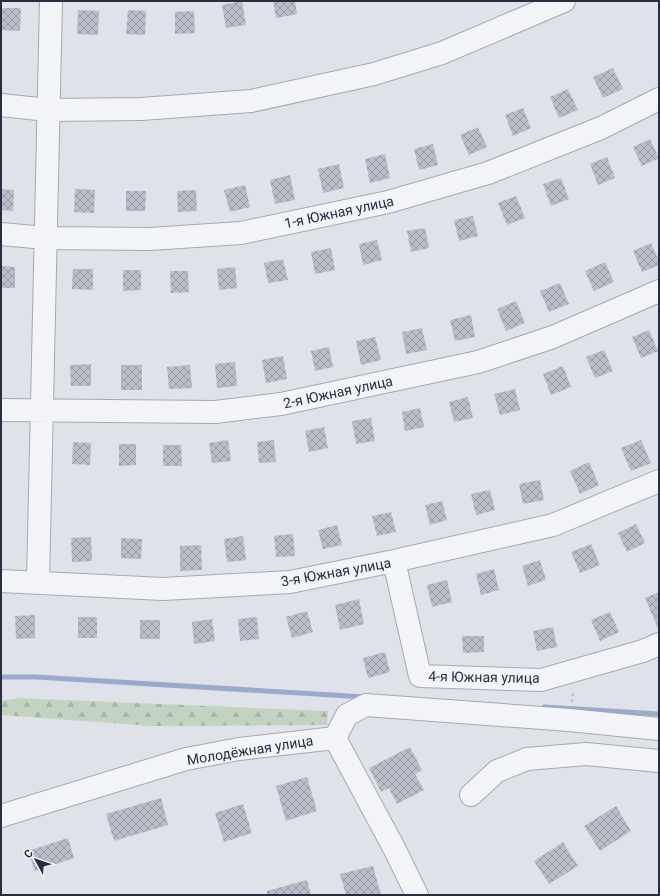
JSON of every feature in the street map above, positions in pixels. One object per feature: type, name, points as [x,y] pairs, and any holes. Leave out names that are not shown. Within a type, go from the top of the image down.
[{"type":"street","points":[[38,582],[51,1]]},
{"type":"street","points":[[1,105],[48,110],[141,109],[259,99],[374,74],[442,53],[564,1]]},
{"type":"street","name":"1-я Южная улица","points":[[1,234],[45,238],[150,239],[241,233],[388,202],[488,173],[601,128],[659,99]]},
{"type":"street","name":"2-я Южная улица","points":[[1,410],[215,412],[281,404],[478,362],[553,337],[659,291]]},
{"type":"street","name":"3-я Южная улица","points":[[1,581],[163,589],[290,582],[394,561],[553,525],[659,482]]},
{"type":"street","name":"4-я Южная улица","points":[[394,561],[420,676],[541,680],[576,672],[643,651],[659,644]]},
{"type":"street","points":[[417,895],[394,848],[335,738],[347,715],[366,705],[569,720],[659,729]]},
{"type":"street","name":"Молодёжная улица","points":[[1,816],[186,759],[239,749],[335,738]]},
{"type":"street","points":[[471,796],[498,771],[527,759],[586,754],[659,761]]},
{"type":"path","points":[[569,720],[576,672]]},
{"type":"green space","points":[[18,698],[328,711],[327,725],[151,726],[1,715],[1,701]]},
{"type":"building","points":[[242,1],[246,25],[226,28],[222,5]]},
{"type":"building","points":[[273,1],[295,1],[297,14],[276,18]]},
{"type":"building","points":[[1,8],[21,8],[20,31],[1,30]]},
{"type":"building","points":[[78,10],[99,11],[98,35],[77,34]]},
{"type":"building","points":[[128,10],[146,11],[145,35],[126,34]]},
{"type":"building","points":[[194,11],[195,33],[175,34],[175,12]]},
{"type":"building","points":[[613,68],[623,89],[603,98],[593,77]]},
{"type":"building","points":[[568,89],[578,110],[559,118],[550,97]]},
{"type":"building","points":[[523,108],[531,128],[513,136],[505,115]]},
{"type":"building","points":[[478,127],[487,147],[469,155],[460,135]]},
{"type":"building","points":[[650,139],[659,158],[642,166],[633,147]]},
{"type":"building","points":[[433,144],[438,165],[419,170],[414,149]]},
{"type":"building","points":[[385,154],[390,178],[370,183],[365,159]]},
{"type":"building","points":[[607,157],[615,178],[598,185],[590,164]]},
{"type":"building","points":[[339,164],[344,188],[323,193],[318,169]]},
{"type":"building","points":[[290,175],[295,200],[275,204],[270,180]]},
{"type":"building","points":[[561,178],[569,199],[551,206],[543,184]]},
{"type":"building","points":[[245,185],[250,207],[230,212],[224,190]]},
{"type":"building","points":[[1,189],[14,190],[13,211],[1,210]]},
{"type":"building","points":[[75,189],[95,190],[94,213],[74,212]]},
{"type":"building","points":[[196,190],[197,211],[178,212],[177,191]]},
{"type":"building","points":[[126,191],[146,191],[145,211],[126,211]]},
{"type":"building","points":[[516,196],[525,218],[507,225],[498,203]]},
{"type":"building","points":[[473,216],[478,236],[459,241],[454,220]]},
{"type":"building","points":[[425,228],[429,248],[411,252],[407,231]]},
{"type":"building","points":[[377,240],[382,260],[363,265],[359,244]]},
{"type":"building","points":[[651,243],[659,261],[659,265],[642,272],[633,251]]},
{"type":"building","points":[[331,248],[335,270],[315,274],[311,252]]},
{"type":"building","points":[[283,259],[288,280],[268,283],[264,263]]},
{"type":"building","points":[[605,262],[614,282],[594,291],[585,271]]},
{"type":"building","points":[[1,266],[15,267],[15,288],[1,288]]},
{"type":"building","points":[[235,267],[237,288],[219,290],[217,269]]},
{"type":"building","points":[[73,269],[93,269],[93,290],[72,289]]},
{"type":"building","points":[[123,270],[141,270],[141,290],[123,291]]},
{"type":"building","points":[[170,271],[188,271],[189,292],[171,293]]},
{"type":"building","points":[[560,283],[569,304],[549,312],[540,291]]},
{"type":"building","points":[[516,301],[525,323],[506,331],[497,309]]},
{"type":"building","points":[[471,315],[475,337],[455,341],[450,320]]},
{"type":"building","points":[[422,328],[427,350],[406,354],[402,332]]},
{"type":"building","points":[[649,330],[658,351],[641,358],[632,337]]},
{"type":"building","points":[[375,337],[381,360],[361,365],[356,341]]},
{"type":"building","points":[[329,347],[333,367],[315,371],[311,351]]},
{"type":"building","points":[[604,350],[613,371],[595,378],[586,357]]},
{"type":"building","points":[[283,356],[287,379],[266,383],[262,360]]},
{"type":"building","points":[[235,362],[237,386],[217,388],[215,364]]},
{"type":"building","points":[[91,364],[91,386],[71,386],[70,365]]},
{"type":"building","points":[[121,365],[142,365],[142,390],[121,390]]},
{"type":"building","points":[[190,365],[192,388],[169,389],[167,367]]},
{"type":"building","points":[[563,366],[571,387],[551,395],[543,374]]},
{"type":"building","points":[[515,389],[520,410],[500,415],[494,394]]},
{"type":"building","points":[[468,397],[473,418],[454,422],[449,402]]},
{"type":"building","points":[[420,408],[424,427],[405,431],[402,412]]},
{"type":"building","points":[[371,418],[375,441],[356,444],[352,421]]},
{"type":"building","points":[[324,427],[328,448],[309,452],[305,431]]},
{"type":"building","points":[[228,440],[231,461],[212,463],[209,443]]},
{"type":"building","points":[[274,440],[276,462],[259,463],[257,442]]},
{"type":"building","points":[[641,440],[651,463],[631,471],[621,448]]},
{"type":"building","points":[[73,442],[91,443],[90,465],[72,464]]},
{"type":"building","points":[[119,444],[136,444],[136,465],[119,466]]},
{"type":"building","points":[[163,445],[181,445],[182,466],[163,466]]},
{"type":"building","points":[[589,462],[599,485],[580,494],[570,471]]},
{"type":"building","points":[[540,480],[544,500],[523,504],[519,484]]},
{"type":"building","points":[[490,490],[495,510],[476,515],[471,494]]},
{"type":"building","points":[[442,501],[447,520],[430,525],[425,505]]},
{"type":"building","points":[[391,512],[396,532],[377,536],[372,516]]},
{"type":"building","points":[[636,524],[645,543],[627,552],[618,533]]},
{"type":"building","points":[[337,525],[342,545],[323,549],[318,530]]},
{"type":"building","points":[[293,534],[295,556],[276,557],[274,536]]},
{"type":"building","points":[[243,536],[246,560],[227,562],[224,539]]},
{"type":"building","points":[[91,537],[92,561],[72,562],[71,538]]},
{"type":"building","points":[[121,538],[142,539],[141,559],[121,558]]},
{"type":"building","points":[[591,544],[600,565],[580,573],[571,552]]},
{"type":"building","points":[[201,545],[202,570],[180,571],[180,546]]},
{"type":"building","points":[[540,560],[546,580],[528,586],[522,566]]},
{"type":"building","points":[[494,569],[499,590],[481,595],[476,574]]},
{"type":"building","points":[[447,580],[452,602],[432,607],[427,585]]},
{"type":"building","points":[[659,592],[659,631],[645,598]]},
{"type":"building","points":[[359,599],[364,624],[340,630],[335,605]]},
{"type":"building","points":[[307,611],[313,632],[292,638],[286,617]]},
{"type":"building","points":[[610,612],[619,632],[600,641],[591,620]]},
{"type":"building","points":[[35,615],[35,638],[16,639],[15,616]]},
{"type":"building","points":[[78,617],[97,617],[97,638],[78,638]]},
{"type":"building","points":[[257,617],[259,639],[240,641],[238,619]]},
{"type":"building","points":[[212,619],[215,641],[194,644],[192,622]]},
{"type":"building","points":[[140,620],[160,620],[160,639],[140,639]]},
{"type":"building","points":[[553,627],[557,647],[537,651],[533,631]]},
{"type":"building","points":[[462,636],[484,636],[484,652],[463,653]]},
{"type":"building","points":[[385,652],[390,672],[368,678],[363,658]]},
{"type":"building","points":[[410,747],[422,770],[415,774],[424,790],[397,804],[389,788],[381,792],[369,768]]},
{"type":"building","points":[[307,777],[317,811],[286,821],[276,786]]},
{"type":"building","points":[[161,798],[168,825],[114,841],[106,814]]},
{"type":"building","points":[[243,804],[252,833],[224,842],[215,813]]},
{"type":"building","points":[[616,806],[631,831],[600,851],[584,826]]},
{"type":"building","points":[[68,838],[74,858],[35,871],[28,851]]},
{"type":"building","points":[[563,842],[578,866],[549,884],[534,861]]},
{"type":"building","points":[[373,866],[381,895],[346,895],[340,874]]},
{"type":"building","points":[[307,880],[311,895],[267,895],[267,891]]},
{"type":"waterway","points":[[1,677],[36,677],[365,697]]},
{"type":"waterway","points":[[544,707],[659,714]]}]
